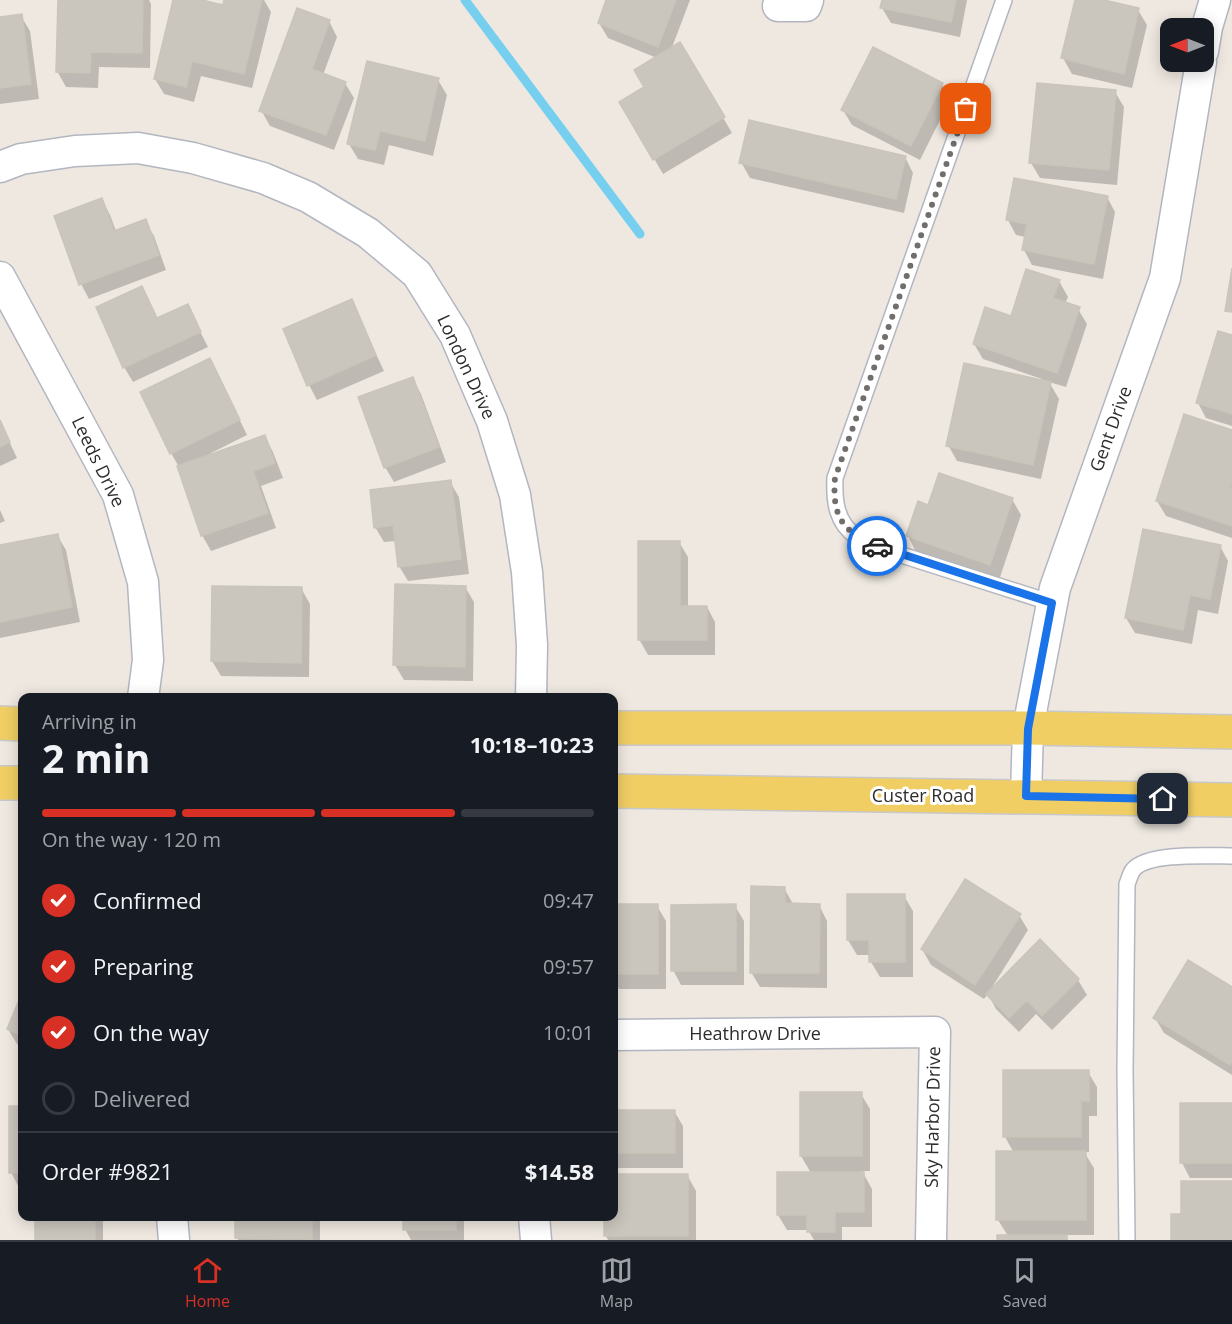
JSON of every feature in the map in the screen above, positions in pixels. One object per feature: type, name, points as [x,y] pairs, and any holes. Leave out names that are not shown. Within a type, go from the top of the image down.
[{"type":"main road","points":[[0,723],[18,723]]},
{"type":"main road","points":[[618,728],[1232,732]]},
{"type":"main road","points":[[0,783],[18,783]]},
{"type":"main road","name":"Custer Road","points":[[618,791],[1232,800]]},
{"type":"street","points":[[778,6],[806,6],[808,0]]},
{"type":"street","points":[[1210,18],[1215,0]]},
{"type":"street","name":"Gent Drive","points":[[1026,796],[1028,729],[1055,588],[1165,278],[1199,72]]},
{"type":"street","name":"London Drive","points":[[0,167],[21,159],[75,151],[138,148],[193,158],[263,178],[308,197],[368,233],[417,274],[459,345],[492,421],[515,495],[527,572],[531,693]]},
{"type":"street","name":"Leeds Drive","points":[[0,277],[118,495],[143,582],[148,660],[144,693]]},
{"type":"street","name":"Sky Harbor Drive","points":[[897,1033],[934,1032],[931,1240]]},
{"type":"street","name":"Heathrow Drive","points":[[618,1035],[897,1033]]},
{"type":"street","points":[[172,1221],[174,1240]]},
{"type":"street","points":[[534,1221],[536,1240]]},
{"type":"lane","points":[[1004,0],[835,478],[834,501],[841,521],[856,537],[883,549],[1052,603]]},
{"type":"lane","points":[[1127,1240],[1125,1071],[1127,884],[1133,870],[1147,861],[1232,855]]},
{"type":"building","points":[[58,0],[143,0],[142,53],[91,52],[90,73],[56,72]]},
{"type":"building","points":[[173,0],[202,0],[223,5],[224,0],[262,0],[244,74],[192,61],[186,87],[154,79]]},
{"type":"building","points":[[606,0],[676,0],[658,47],[598,23]]},
{"type":"building","points":[[882,0],[956,0],[951,22],[880,8]]},
{"type":"building","points":[[1075,0],[1104,0],[1139,8],[1124,74],[1061,58]]},
{"type":"building","points":[[297,8],[330,20],[312,69],[346,82],[326,135],[259,111]]},
{"type":"building","points":[[22,14],[31,84],[0,88],[0,17]]},
{"type":"building","points":[[680,42],[725,117],[653,160],[619,102],[644,87],[634,70]]},
{"type":"building","points":[[873,47],[943,83],[911,146],[841,110]]},
{"type":"building","points":[[367,61],[439,78],[425,141],[380,131],[375,150],[347,144]]},
{"type":"building","points":[[1037,83],[1116,90],[1109,170],[1029,163]]},
{"type":"building","points":[[749,120],[906,156],[896,199],[739,163]]},
{"type":"building","points":[[1014,178],[1108,196],[1094,264],[1022,250],[1027,224],[1006,220]]},
{"type":"building","points":[[102,198],[114,231],[146,219],[159,255],[79,285],[54,216]]},
{"type":"building","points":[[1232,268],[1232,312],[1225,311]]},
{"type":"building","points":[[1026,269],[1060,280],[1053,298],[1080,307],[1057,373],[973,344],[985,307],[1011,316]]},
{"type":"building","points":[[142,286],[157,318],[188,304],[201,332],[123,368],[96,307]]},
{"type":"building","points":[[352,299],[376,355],[307,386],[283,329]]},
{"type":"building","points":[[1218,331],[1232,335],[1232,414],[1196,403]]},
{"type":"building","points":[[210,358],[240,420],[170,454],[140,392]]},
{"type":"building","points":[[964,363],[1051,382],[1033,465],[946,446]]},
{"type":"building","points":[[413,377],[439,447],[384,468],[358,397]]},
{"type":"building","points":[[1184,414],[1232,430],[1230,488],[1232,488],[1232,526],[1156,501]]},
{"type":"building","points":[[0,420],[10,442],[0,447]]},
{"type":"building","points":[[265,435],[275,463],[253,471],[268,513],[201,536],[177,466]]},
{"type":"building","points":[[939,473],[1013,498],[990,565],[906,536],[918,501],[928,505]]},
{"type":"building","points":[[451,480],[461,559],[398,567],[393,525],[374,528],[370,490]]},
{"type":"building","points":[[1143,529],[1221,545],[1210,599],[1190,595],[1183,630],[1125,618]]},
{"type":"building","points":[[58,534],[72,607],[0,622],[0,545]]},
{"type":"building","points":[[638,541],[680,541],[680,606],[707,606],[707,640],[638,640]]},
{"type":"building","points":[[395,584],[466,586],[465,667],[393,665]]},
{"type":"building","points":[[212,586],[302,587],[301,663],[211,661]]},
{"type":"building","points":[[965,879],[1021,914],[975,985],[921,949]]},
{"type":"building","points":[[751,886],[785,887],[785,903],[820,904],[819,973],[750,973]]},
{"type":"building","points":[[847,894],[905,894],[905,962],[869,962],[869,940],[847,940]]},
{"type":"building","points":[[618,904],[658,904],[658,974],[618,974]]},
{"type":"building","points":[[736,904],[736,971],[671,971],[671,905]]},
{"type":"building","points":[[1040,939],[1079,979],[1042,1016],[1027,1000],[1009,1018],[986,994]]},
{"type":"building","points":[[1188,960],[1232,987],[1232,1061],[1230,1065],[1153,1018]]},
{"type":"building","points":[[18,1003],[18,1034],[7,1029]]},
{"type":"building","points":[[1003,1070],[1089,1070],[1089,1101],[1081,1101],[1081,1137],[1003,1137]]},
{"type":"building","points":[[800,1092],[862,1092],[862,1156],[800,1156]]},
{"type":"building","points":[[1180,1103],[1232,1103],[1232,1163],[1180,1163]]},
{"type":"building","points":[[9,1106],[18,1106],[18,1173],[9,1173]]},
{"type":"building","points":[[618,1110],[675,1110],[675,1153],[618,1153]]},
{"type":"building","points":[[996,1151],[1086,1151],[1086,1220],[996,1220]]},
{"type":"building","points":[[777,1172],[864,1172],[864,1212],[835,1212],[835,1232],[807,1232],[807,1215],[777,1215]]},
{"type":"building","points":[[618,1174],[688,1174],[688,1236],[604,1236],[604,1221],[618,1221]]},
{"type":"building","points":[[1181,1181],[1232,1181],[1232,1240],[1171,1240],[1171,1214],[1181,1214]]},
{"type":"building","points":[[35,1221],[95,1221],[95,1240],[35,1240]]},
{"type":"building","points":[[235,1221],[312,1221],[312,1239],[235,1238]]},
{"type":"building","points":[[403,1221],[456,1221],[456,1230],[403,1230]]},
{"type":"building","points":[[997,1235],[1067,1235],[1067,1240],[997,1240]]},
{"type":"waterway","points":[[465,0],[640,234]]},
{"type":"way so far","points":[[877,546],[856,537],[841,521],[834,501],[835,478],[966,109]]},
{"type":"route","points":[[877,546],[1052,603],[1028,729],[1026,796],[1163,799]]}]
